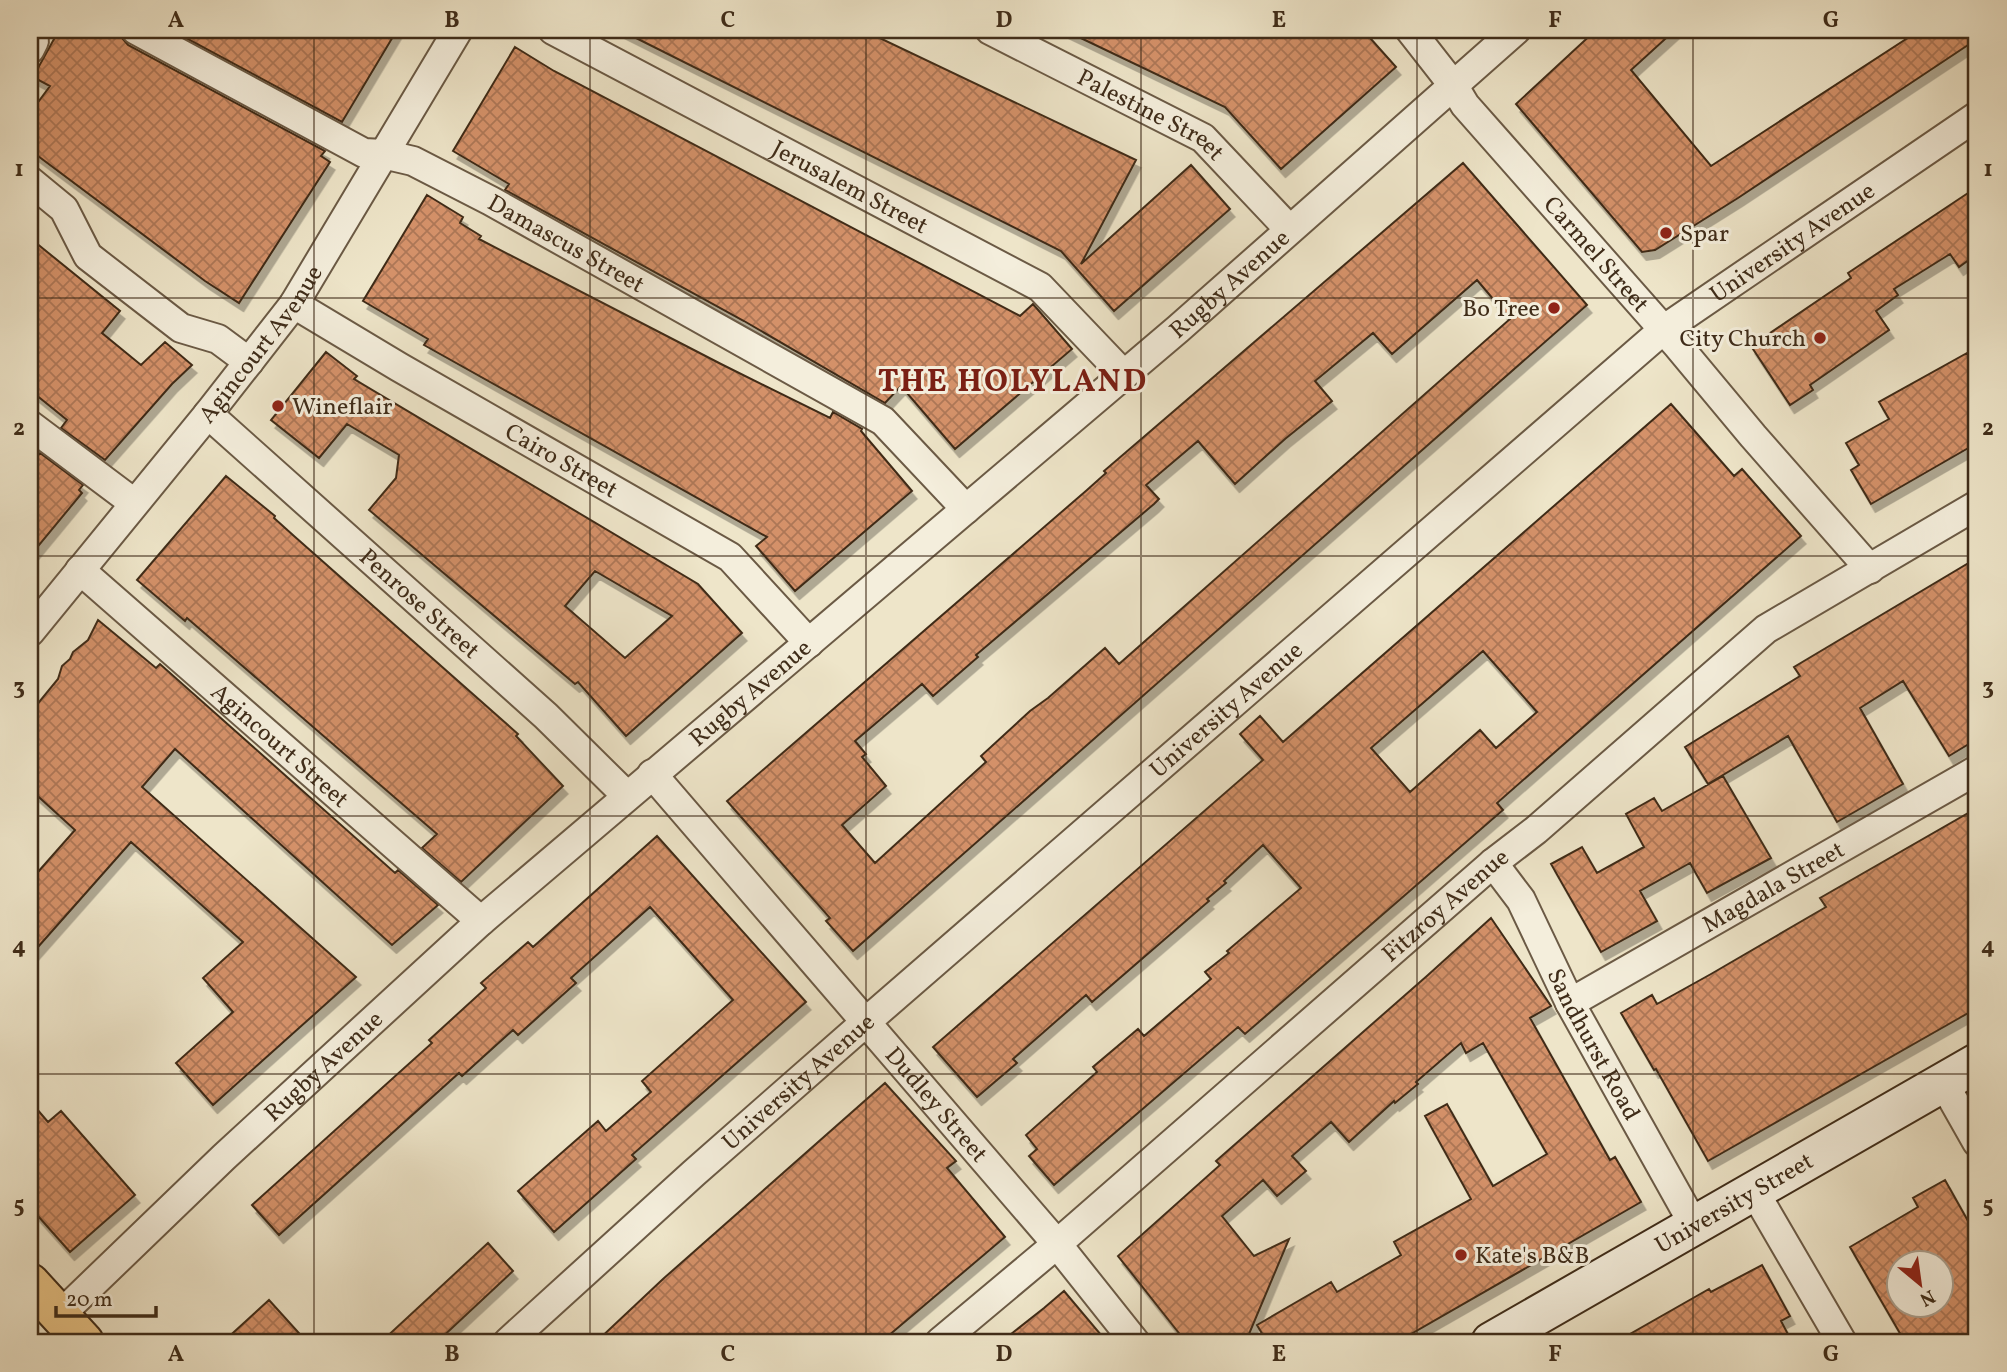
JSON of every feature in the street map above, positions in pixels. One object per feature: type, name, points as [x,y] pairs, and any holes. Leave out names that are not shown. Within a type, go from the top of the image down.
[{"type":"main road","points":[[30,1283],[72,1329]]},
{"type":"street","points":[[30,49],[34,41],[32,30]]},
{"type":"street","name":"Damascus Street","points":[[136,30],[364,153],[413,161],[491,201],[883,421],[966,509]]},
{"type":"street","name":"Agincourt Avenue","points":[[30,632],[294,304],[458,30]]},
{"type":"street","name":"Jerusalem Street","points":[[553,30],[1040,287],[1124,375]]},
{"type":"street","name":"Palestine Street","points":[[990,30],[1203,138],[1289,229]]},
{"type":"street","name":"Carmel Street","points":[[1410,30],[1453,85],[1465,105],[1870,569]]},
{"type":"street","name":"Rugby Avenue","points":[[72,1329],[224,1157],[481,920],[1124,375],[1516,30]]},
{"type":"street","name":"University Avenue","points":[[508,1342],[867,1021],[1663,330],[1977,116]]},
{"type":"street","points":[[30,181],[64,209],[88,256],[181,328],[218,339],[249,362]]},
{"type":"street","name":"Cairo Street","points":[[294,304],[730,557],[809,643]]},
{"type":"street","name":"Penrose Street","points":[[208,414],[546,716],[626,795]]},
{"type":"street","points":[[30,425],[134,503]]},
{"type":"street","name":"Fitzroy Avenue","points":[[940,1342],[1057,1244],[1493,863],[1536,830],[1766,629],[1977,505]]},
{"type":"street","name":"Agincourt Street","points":[[80,570],[481,920]]},
{"type":"street","name":"Magdala Street","points":[[1570,1003],[1977,770]]},
{"type":"street","name":"Dudley Street","points":[[652,774],[1057,1244],[1135,1342]]},
{"type":"street","name":"Sandhurst Road","points":[[1493,863],[1521,900],[1570,1003],[1694,1225]]},
{"type":"street","name":"University Street","points":[[1491,1342],[1977,1063]]},
{"type":"street","points":[[1943,1082],[1977,1142]]},
{"type":"street","points":[[1754,1191],[1842,1342]]},
{"type":"building","points":[[59,30],[119,30],[128,45],[325,151],[321,156],[330,162],[239,303],[205,281],[30,150],[30,113],[50,86],[33,77]]},
{"type":"building","points":[[171,30],[397,30],[342,122]]},
{"type":"building","points":[[620,30],[863,30],[1136,160],[1081,264],[1191,165],[1230,209],[1114,311],[1061,251]]},
{"type":"building","points":[[1064,30],[1363,30],[1396,67],[1281,169],[1225,107]]},
{"type":"building","points":[[1596,30],[1675,30],[1631,70],[1711,166],[1920,30],[1977,30],[1977,39],[1738,198],[1655,250],[1642,252],[1516,104]]},
{"type":"building","points":[[515,47],[554,71],[1020,316],[1033,304],[1072,349],[955,449],[901,386],[885,403],[744,321],[505,190],[509,184],[453,151]]},
{"type":"building","points":[[1463,163],[1587,305],[853,951],[826,921],[830,918],[727,801],[1087,490],[1106,473],[1104,471]],"holes":[[[1477,280],[1510,319],[1119,664],[1105,648],[1030,711],[981,756],[986,762],[875,863],[842,825],[886,786],[862,757],[866,754],[855,741],[922,684],[933,696],[978,657],[976,655],[1154,504],[1159,499],[1146,485],[1198,441],[1235,484],[1332,401],[1315,381],[1373,333],[1392,354]]]},
{"type":"building","name":"City Church","points":[[1977,187],[1977,254],[1959,267],[1950,254],[1894,289],[1898,295],[1876,311],[1889,330],[1810,385],[1813,390],[1790,405],[1751,346],[1851,278],[1848,273]]},
{"type":"building","points":[[427,195],[463,217],[460,223],[481,236],[479,239],[721,364],[830,418],[833,412],[862,429],[912,491],[795,591],[756,546],[767,537],[424,345],[428,339],[363,301]]},
{"type":"building","points":[[30,238],[120,311],[102,333],[141,365],[165,342],[192,365],[105,460],[61,428],[67,420],[30,390]]},
{"type":"building","points":[[326,352],[357,376],[354,379],[698,584],[742,633],[626,736],[578,682],[575,684],[369,510],[396,478],[399,455],[347,424],[319,458],[271,420]],"holes":[[[595,571],[672,616],[625,658],[565,606]]]},
{"type":"building","points":[[1967,353],[1977,370],[1977,443],[1871,504],[1851,470],[1859,465],[1846,443],[1889,419],[1879,402]]},
{"type":"building","points":[[1671,404],[1734,476],[1742,469],[1801,536],[1497,803],[1503,810],[1245,1034],[1238,1027],[1054,1185],[1029,1156],[1037,1149],[1026,1135],[1097,1072],[1093,1067],[1138,1029],[1144,1036],[1211,979],[1205,972],[1301,888],[1263,845],[1224,881],[1226,883],[1207,899],[1209,901],[1092,1002],[1086,995],[1013,1059],[1017,1063],[977,1097],[933,1047],[1263,760],[1240,734],[1260,716],[1283,742]],"holes":[[[1483,651],[1537,712],[1496,748],[1480,730],[1410,792],[1371,748]]]},
{"type":"building","points":[[40,453],[83,485],[79,490],[82,493],[30,556],[30,465]]},
{"type":"building","points":[[226,476],[275,516],[274,518],[294,536],[518,734],[516,736],[563,786],[461,882],[422,848],[437,834],[187,618],[185,621],[137,580]]},
{"type":"building","points":[[1977,558],[1977,739],[1949,756],[1903,681],[1860,708],[1903,784],[1837,822],[1788,736],[1708,784],[1685,747],[1800,676],[1794,667]]},
{"type":"building","points":[[98,620],[156,668],[160,664],[395,873],[398,870],[438,905],[392,945],[175,749],[142,787],[356,977],[213,1105],[176,1063],[233,1012],[203,978],[243,942],[131,842],[30,956],[30,881],[75,830],[30,789],[30,713],[58,679],[62,666],[73,652],[88,640]]},
{"type":"building","points":[[1723,776],[1771,858],[1707,893],[1690,863],[1640,891],[1657,921],[1601,952],[1551,864],[1582,847],[1597,873],[1644,847],[1626,814],[1654,798],[1662,811]]},
{"type":"building","points":[[1977,808],[1977,1008],[1708,1161],[1621,1013],[1652,995],[1657,1004],[1711,974],[1826,907],[1820,898]]},
{"type":"building","points":[[657,836],[806,1002],[632,1155],[636,1159],[554,1232],[518,1191],[598,1121],[606,1131],[651,1092],[642,1081],[733,1000],[650,907],[571,978],[576,983],[518,1035],[513,1030],[462,1076],[459,1073],[279,1235],[252,1205],[432,1043],[429,1040],[486,988],[481,983],[528,942],[533,947]]},
{"type":"building","points":[[1491,918],[1551,1006],[1530,1018],[1610,1160],[1615,1157],[1641,1202],[1397,1342],[1267,1342],[1257,1325],[1331,1282],[1337,1292],[1401,1255],[1394,1242],[1471,1199],[1425,1116],[1447,1104],[1493,1186],[1547,1154],[1483,1043],[1466,1053],[1461,1043],[1416,1082],[1418,1084],[1395,1103],[1394,1101],[1349,1142],[1331,1122],[1292,1156],[1306,1171],[1277,1196],[1263,1180],[1222,1216],[1254,1256],[1289,1239],[1249,1334],[1236,1342],[1186,1342],[1118,1256],[1220,1165],[1216,1161]]},
{"type":"building","points":[[885,1083],[956,1161],[947,1168],[1005,1237],[881,1342],[596,1342],[663,1279]]},
{"type":"building","points":[[30,1101],[48,1122],[61,1111],[135,1195],[70,1252],[30,1207]]},
{"type":"building","points":[[1945,1180],[1977,1237],[1977,1342],[1905,1342],[1892,1320],[1954,1320],[1954,1250],[1884,1250],[1884,1306],[1850,1247],[1918,1207],[1913,1198]]},
{"type":"building","points":[[488,1243],[513,1271],[437,1342],[381,1342]]},
{"type":"building","points":[[1762,1265],[1790,1316],[1781,1321],[1792,1342],[1616,1342],[1709,1289],[1711,1292]]},
{"type":"building","points":[[1064,1291],[1107,1342],[1001,1342],[1044,1308]]},
{"type":"building","points":[[269,1300],[307,1342],[223,1342]]},
{"type":"place","name":"Spar","points":[[1666,233]]},
{"type":"place","name":"Bo Tree","points":[[1554,308]]},
{"type":"place","name":"City Church","points":[[1820,338]]},
{"type":"place","name":"Wineflair","points":[[278,406]]},
{"type":"place","name":"Kate's B&B","points":[[1461,1255]]},
{"type":"district","name":"THE HOLYLAND","points":[[1013,380]]}]
